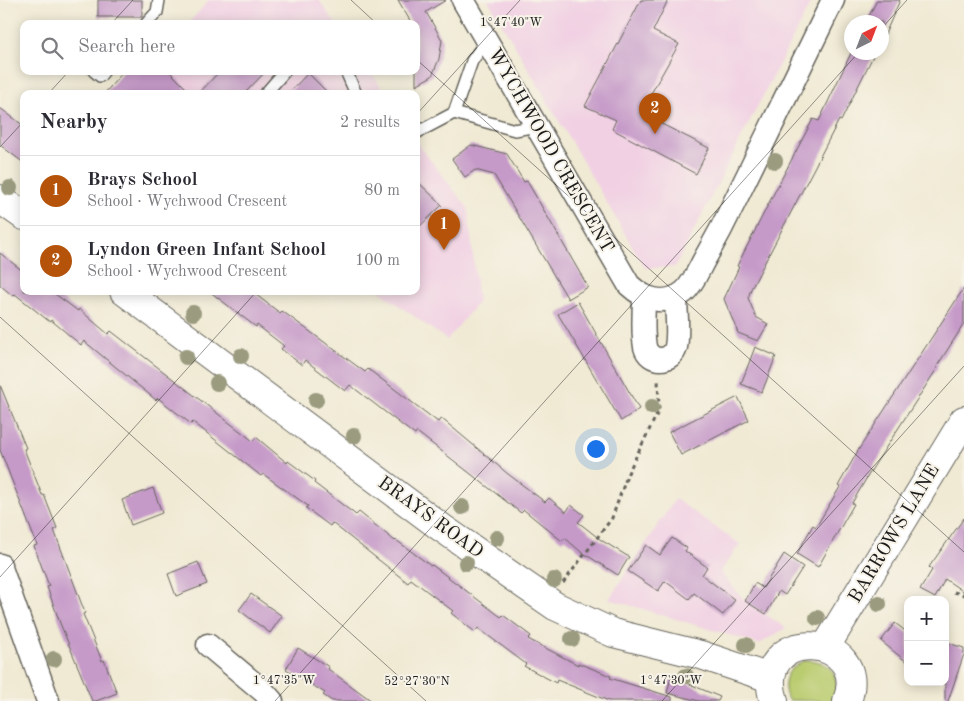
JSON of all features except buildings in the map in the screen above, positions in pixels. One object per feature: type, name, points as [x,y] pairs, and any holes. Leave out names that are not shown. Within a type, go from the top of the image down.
[{"type":"street","name":"WYCHWOOD CRESCENT","points":[[463,0],[629,285],[644,297]]},
{"type":"street","points":[[676,297],[676,349],[669,357],[657,359],[648,354],[646,347],[644,297],[660,300],[676,297],[690,285],[724,224],[832,0]]},
{"type":"street","points":[[0,199],[20,213]]},
{"type":"street","name":"BRAYS ROAD","points":[[129,295],[442,528],[555,606],[613,633],[701,655],[772,690]]},
{"type":"street","name":"BARROWS LANE","points":[[826,648],[964,420]]},
{"type":"street","points":[[0,565],[48,701]]},
{"type":"street","points":[[208,645],[263,691],[272,701]]},
{"type":"street","points":[[772,690],[778,662],[791,650],[808,645],[826,648],[842,660],[850,679],[851,700]]},
{"type":"lane","points":[[150,20],[157,12],[159,0]]},
{"type":"lane","points":[[420,131],[454,113],[472,61],[486,41]]},
{"type":"lane","points":[[268,90],[282,75]]},
{"type":"lane","points":[[348,75],[354,90]]},
{"type":"lane","points":[[454,113],[515,130],[536,126]]},
{"type":"path","points":[[549,602],[612,518],[628,473],[659,410],[657,359]]},
{"type":"path","points":[[954,592],[964,595]]},
{"type":"shaded area","points":[[209,0],[319,0],[333,20],[192,20]]},
{"type":"shaded area","points":[[488,0],[812,0],[675,267],[645,268]]},
{"type":"shaded area","points":[[144,75],[373,75],[383,90],[130,90]]},
{"type":"shaded area","points":[[420,147],[468,208],[478,302],[447,340],[385,295],[420,295]]},
{"type":"shaded area","points":[[675,499],[740,544],[720,572],[745,601],[786,628],[759,644],[609,599]]},
{"type":"green space","points":[[806,660],[822,663],[832,672],[836,685],[832,701],[788,700],[785,687],[787,676],[794,667]]},
{"type":"place","name":"Lyndon Green Infant School","points":[[655,134]]},
{"type":"place","name":"Brays School","points":[[444,250]]}]
